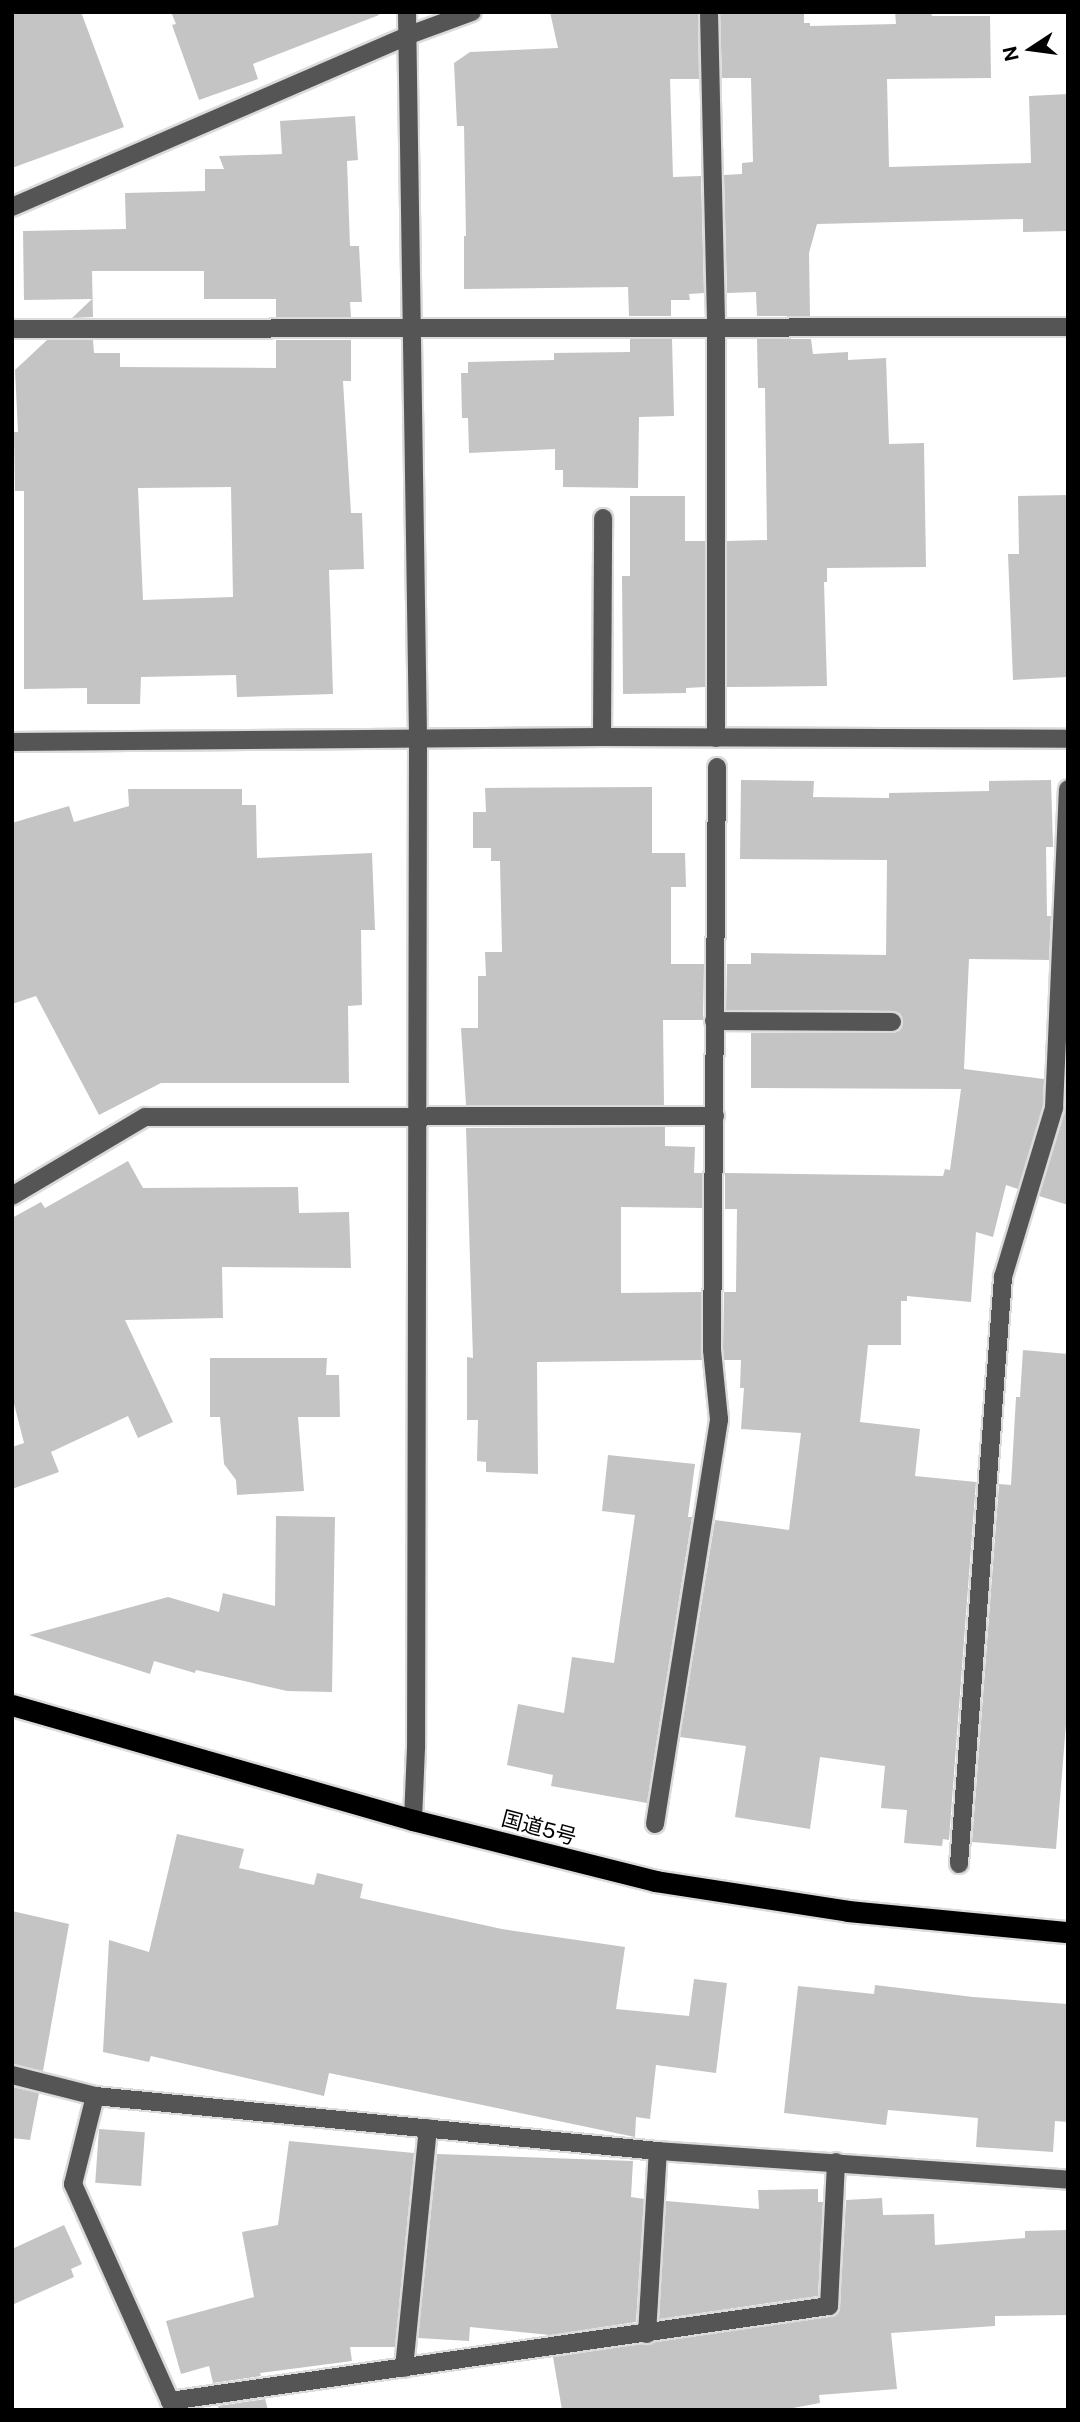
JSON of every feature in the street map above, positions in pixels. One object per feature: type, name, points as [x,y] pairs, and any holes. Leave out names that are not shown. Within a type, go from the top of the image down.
[{"type":"highway","name":"国道5号","points":[[12,1705],[413,1820],[655,1881],[848,1911],[1068,1932]]},
{"type":"street","points":[[407,12],[418,739],[416,1748],[413,1820]]},
{"type":"street","points":[[12,207],[409,35],[471,12]]},
{"type":"street","points":[[709,12],[716,327],[716,738]]},
{"type":"street","points":[[12,330],[1068,327]]},
{"type":"street","points":[[602,737],[603,517]]},
{"type":"street","points":[[12,742],[602,737],[1068,739]]},
{"type":"street","points":[[655,1824],[719,1419],[712,1350],[717,767]]},
{"type":"street","points":[[959,1864],[1003,1277],[1054,1108],[1068,789]]},
{"type":"street","points":[[714,1021],[892,1022]]},
{"type":"street","points":[[12,1196],[145,1117],[715,1116]]},
{"type":"street","points":[[12,2075],[95,2096],[658,2151],[1068,2180]]},
{"type":"street","points":[[95,2096],[73,2184],[172,2405],[829,2306],[836,2162]]},
{"type":"street","points":[[404,2368],[428,2128]]},
{"type":"street","points":[[647,2334],[658,2151]]},
{"type":"building","points":[[12,12],[81,12],[124,127],[12,168]]},
{"type":"building","points":[[171,12],[378,12],[379,15],[253,64],[258,79],[199,100],[172,25],[176,24]]},
{"type":"building","points":[[550,12],[698,12],[699,79],[670,79],[673,177],[701,176],[704,293],[689,294],[690,300],[671,300],[671,316],[629,316],[628,287],[464,289],[464,126],[457,126],[454,63],[470,52],[558,48]]},
{"type":"building","points":[[720,12],[804,12],[804,23],[810,23],[810,26],[896,24],[895,12],[931,12],[932,16],[990,16],[991,78],[887,79],[889,167],[1031,163],[1029,96],[1068,94],[1068,231],[1023,232],[1023,219],[817,224],[809,253],[810,316],[757,316],[756,292],[727,293],[724,175],[742,174],[742,163],[753,162],[751,78],[722,78]]},
{"type":"building","points":[[355,116],[358,160],[347,161],[350,246],[359,246],[362,302],[350,302],[351,317],[276,317],[276,299],[204,299],[204,271],[92,271],[93,317],[72,318],[92,299],[24,300],[23,231],[126,229],[125,193],[205,191],[205,169],[224,169],[219,156],[282,154],[280,121]]},
{"type":"building","points":[[630,339],[672,339],[674,416],[639,417],[638,488],[563,487],[563,470],[555,470],[555,449],[469,453],[468,418],[462,418],[461,373],[468,373],[468,362],[554,360],[554,353],[630,352]]},
{"type":"building","points":[[757,339],[811,339],[813,354],[848,352],[848,360],[886,358],[889,444],[924,443],[926,567],[827,568],[827,582],[824,582],[827,686],[727,687],[727,541],[767,540],[765,388],[758,388]]},
{"type":"building","points":[[47,340],[93,340],[94,353],[120,353],[120,367],[276,368],[276,340],[351,340],[351,381],[343,381],[351,513],[362,513],[364,569],[329,570],[333,694],[237,697],[236,675],[141,677],[140,704],[87,704],[87,688],[24,689],[24,491],[15,491],[14,432],[18,432],[15,370]],"holes":[[[231,487],[233,597],[143,600],[138,488]]]},
{"type":"building","points":[[1068,495],[1068,677],[1013,680],[1008,554],[1019,554],[1018,496]]},
{"type":"building","points":[[630,496],[685,496],[685,541],[705,541],[705,687],[686,688],[686,693],[623,694],[622,576],[630,576]]},
{"type":"building","points":[[741,780],[814,781],[813,797],[889,798],[889,793],[989,791],[989,781],[1051,780],[1053,847],[1046,847],[1047,916],[1051,916],[1049,960],[969,959],[964,1069],[1044,1079],[1043,1106],[1018,1189],[1006,1185],[993,1237],[976,1232],[971,1302],[907,1296],[907,1301],[901,1301],[901,1345],[868,1345],[860,1422],[920,1429],[915,1476],[976,1482],[949,1840],[943,1839],[942,1846],[904,1843],[907,1810],[881,1808],[885,1766],[820,1757],[810,1829],[735,1817],[746,1746],[680,1737],[715,1520],[789,1530],[801,1433],[741,1429],[744,1388],[740,1388],[741,1360],[724,1360],[723,1349],[724,1292],[736,1292],[737,1209],[725,1209],[725,1173],[943,1176],[945,1169],[950,1170],[961,1089],[751,1088],[751,1033],[892,1033],[901,1028],[903,1021],[898,1013],[892,1011],[726,1010],[727,964],[751,964],[751,953],[886,955],[887,860],[740,859]]},
{"type":"building","points":[[652,787],[652,853],[685,853],[686,887],[671,887],[671,964],[704,964],[703,1020],[663,1020],[664,1105],[466,1105],[461,1028],[478,1028],[478,976],[486,976],[485,952],[502,952],[500,861],[491,861],[491,848],[473,848],[473,812],[486,812],[485,788]]},
{"type":"building","points":[[128,789],[242,789],[242,805],[256,805],[257,858],[372,853],[375,930],[361,930],[362,1005],[348,1006],[349,1083],[161,1083],[99,1115],[36,996],[12,1004],[12,823],[69,806],[74,822],[129,806]]},
{"type":"building","points":[[1067,1082],[1068,1205],[1039,1196],[1065,1111]]},
{"type":"building","points":[[665,1127],[665,1146],[695,1147],[694,1173],[702,1173],[702,1208],[621,1207],[621,1293],[701,1292],[702,1360],[537,1362],[538,1474],[486,1472],[486,1462],[477,1461],[478,1420],[467,1420],[467,1357],[473,1358],[466,1128]]},
{"type":"building","points":[[128,1161],[143,1188],[298,1187],[299,1213],[349,1212],[351,1268],[222,1267],[223,1318],[125,1320],[173,1422],[138,1438],[128,1416],[51,1452],[59,1472],[12,1489],[12,1447],[24,1443],[12,1396],[12,1218],[41,1202],[45,1208]]},
{"type":"building","points":[[1023,1350],[1068,1354],[1068,1699],[1056,1849],[972,1842],[999,1484],[1011,1485],[1016,1397],[1020,1397]]},
{"type":"building","points":[[210,1358],[327,1358],[326,1375],[339,1375],[340,1417],[298,1417],[304,1491],[237,1495],[236,1480],[224,1464],[220,1417],[210,1417]]},
{"type":"building","points":[[608,1455],[695,1464],[688,1517],[692,1517],[647,1803],[551,1786],[553,1775],[507,1765],[518,1704],[564,1713],[572,1657],[614,1663],[635,1515],[602,1511]]},
{"type":"building","points":[[276,1516],[335,1517],[332,1692],[287,1691],[196,1670],[195,1673],[154,1661],[150,1674],[29,1635],[168,1597],[219,1612],[223,1593],[275,1606]]},
{"type":"building","points":[[177,1834],[244,1849],[239,1868],[314,1885],[317,1873],[363,1884],[360,1898],[502,1929],[625,1947],[616,2009],[689,2016],[694,1979],[727,1983],[716,2073],[656,2065],[650,2119],[636,2117],[635,2137],[329,2073],[324,2096],[151,2056],[149,2062],[103,2052],[109,1940],[149,1952]]},
{"type":"building","points":[[12,1911],[69,1924],[43,2071],[12,2064]]},
{"type":"building","points":[[875,1985],[973,1997],[1068,2004],[1068,2122],[1055,2121],[1053,2152],[976,2147],[978,2118],[888,2110],[886,2125],[784,2113],[798,1986],[874,1994]]},
{"type":"building","points":[[12,2087],[39,2093],[30,2140],[12,2138]]},
{"type":"building","points":[[99,2129],[145,2132],[141,2186],[95,2183]]},
{"type":"building","points":[[289,2141],[414,2153],[395,2347],[350,2347],[352,2361],[260,2373],[261,2376],[213,2383],[209,2366],[181,2374],[166,2321],[254,2297],[242,2232],[278,2225]]},
{"type":"building","points":[[437,2154],[633,2161],[631,2197],[644,2199],[636,2322],[550,2335],[470,2327],[469,2341],[418,2338]]},
{"type":"building","points":[[818,2189],[818,2202],[823,2202],[818,2296],[659,2319],[666,2201],[759,2209],[758,2190]]},
{"type":"building","points":[[882,2198],[883,2215],[934,2214],[935,2245],[1025,2238],[1025,2231],[1068,2230],[1068,2315],[995,2316],[995,2326],[891,2333],[897,2389],[819,2395],[820,2403],[782,2410],[562,2410],[553,2357],[835,2316],[840,2307],[846,2200]]},
{"type":"building","points":[[64,2225],[82,2264],[71,2269],[74,2277],[12,2305],[12,2249]]},
{"type":"building","points":[[265,2399],[268,2410],[219,2410],[218,2406]]}]
